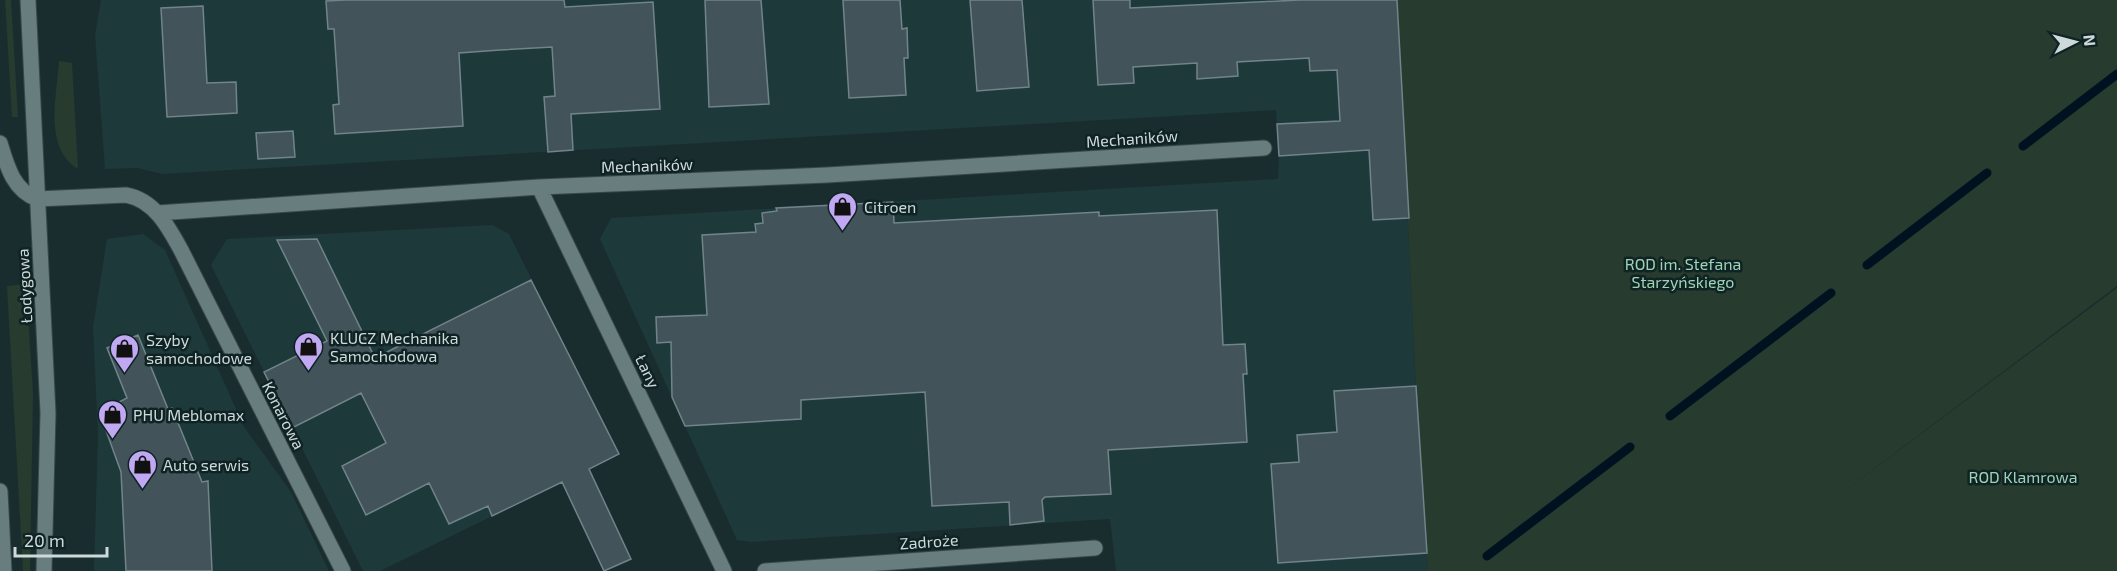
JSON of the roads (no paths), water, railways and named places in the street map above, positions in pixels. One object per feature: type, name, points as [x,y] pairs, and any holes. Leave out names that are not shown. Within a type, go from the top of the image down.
[{"type":"street","name":"Łodygowa","points":[[28,0],[48,413],[44,571]]},
{"type":"street","points":[[0,143],[14,181],[27,195],[37,199],[126,195],[145,201],[157,213]]},
{"type":"street","name":"Mechaników","points":[[157,213],[539,187],[827,175],[1264,148]]},
{"type":"street","name":"Łany","points":[[539,187],[724,571]]},
{"type":"street","name":"Konarowa","points":[[157,213],[181,250],[343,571]]},
{"type":"street","points":[[0,491],[4,571]]},
{"type":"street","name":"Zadroże","points":[[765,571],[1095,548]]},
{"type":"waterway","points":[[2023,146],[2117,74]]},
{"type":"waterway","points":[[1867,265],[1987,173]]},
{"type":"waterway","points":[[1670,416],[1831,293]]},
{"type":"waterway","points":[[1487,556],[1630,447]]},
{"type":"place","name":"Citroen","points":[[843,232]]},
{"type":"place","name":"KLUCZ Mechanika Samochodowa","points":[[309,372]]},
{"type":"place","name":"Szyby samochodowe","points":[[125,374]]},
{"type":"place","name":"PHU Meblomax","points":[[112,440]]},
{"type":"place","name":"Auto serwis","points":[[142,490]]},
{"type":"park label","name":"ROD im. Stefana Starzyńskiego","points":[[1683,272]]},
{"type":"park label","name":"ROD Klamrowa","points":[[2023,476]]}]
